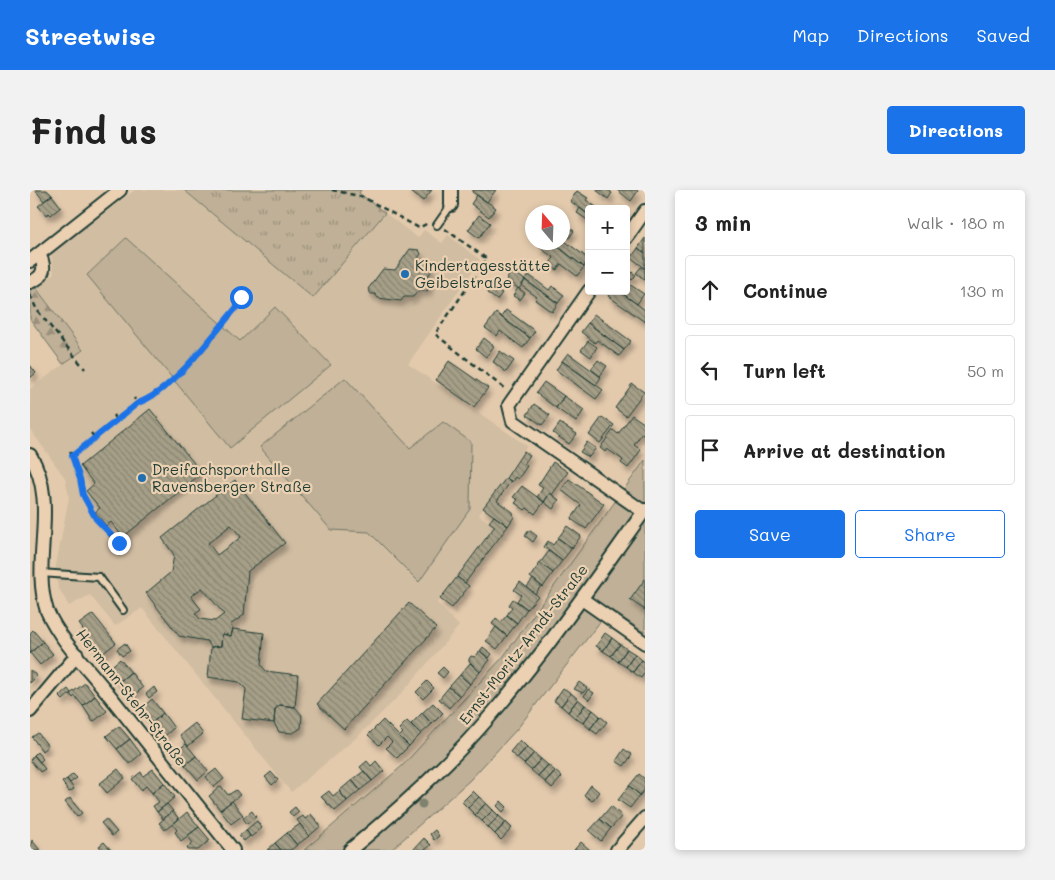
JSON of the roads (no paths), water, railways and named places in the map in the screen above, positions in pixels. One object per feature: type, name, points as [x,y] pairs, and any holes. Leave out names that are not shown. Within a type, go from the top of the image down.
[{"type":"street","points":[[30,282],[38,279],[43,273],[44,262],[35,257],[120,190]]},
{"type":"street","points":[[451,190],[451,205]]},
{"type":"street","points":[[630,232],[645,211]]},
{"type":"street","points":[[586,295],[509,405],[514,421],[644,511]]},
{"type":"street","name":"Hermann-Stehr-Straße","points":[[30,455],[41,483],[43,510],[37,541],[39,573],[47,610],[77,655],[233,850]]},
{"type":"street","name":"Ernst-Moritz-Arndt-Straße","points":[[350,850],[429,780],[467,742],[516,685],[582,598],[644,511]]},
{"type":"street","points":[[582,598],[645,643]]},
{"type":"street","points":[[30,711],[77,655]]},
{"type":"street","points":[[617,850],[645,818]]},
{"type":"lane","points":[[437,225],[451,205]]},
{"type":"lane","points":[[39,573],[99,577],[123,610]]},
{"type":"place","name":"Kindertagesstätte Geibelstraße","points":[[405,274]]},
{"type":"place","name":"Dreifachsporthalle Ravensberger Straße","points":[[142,478]]}]
